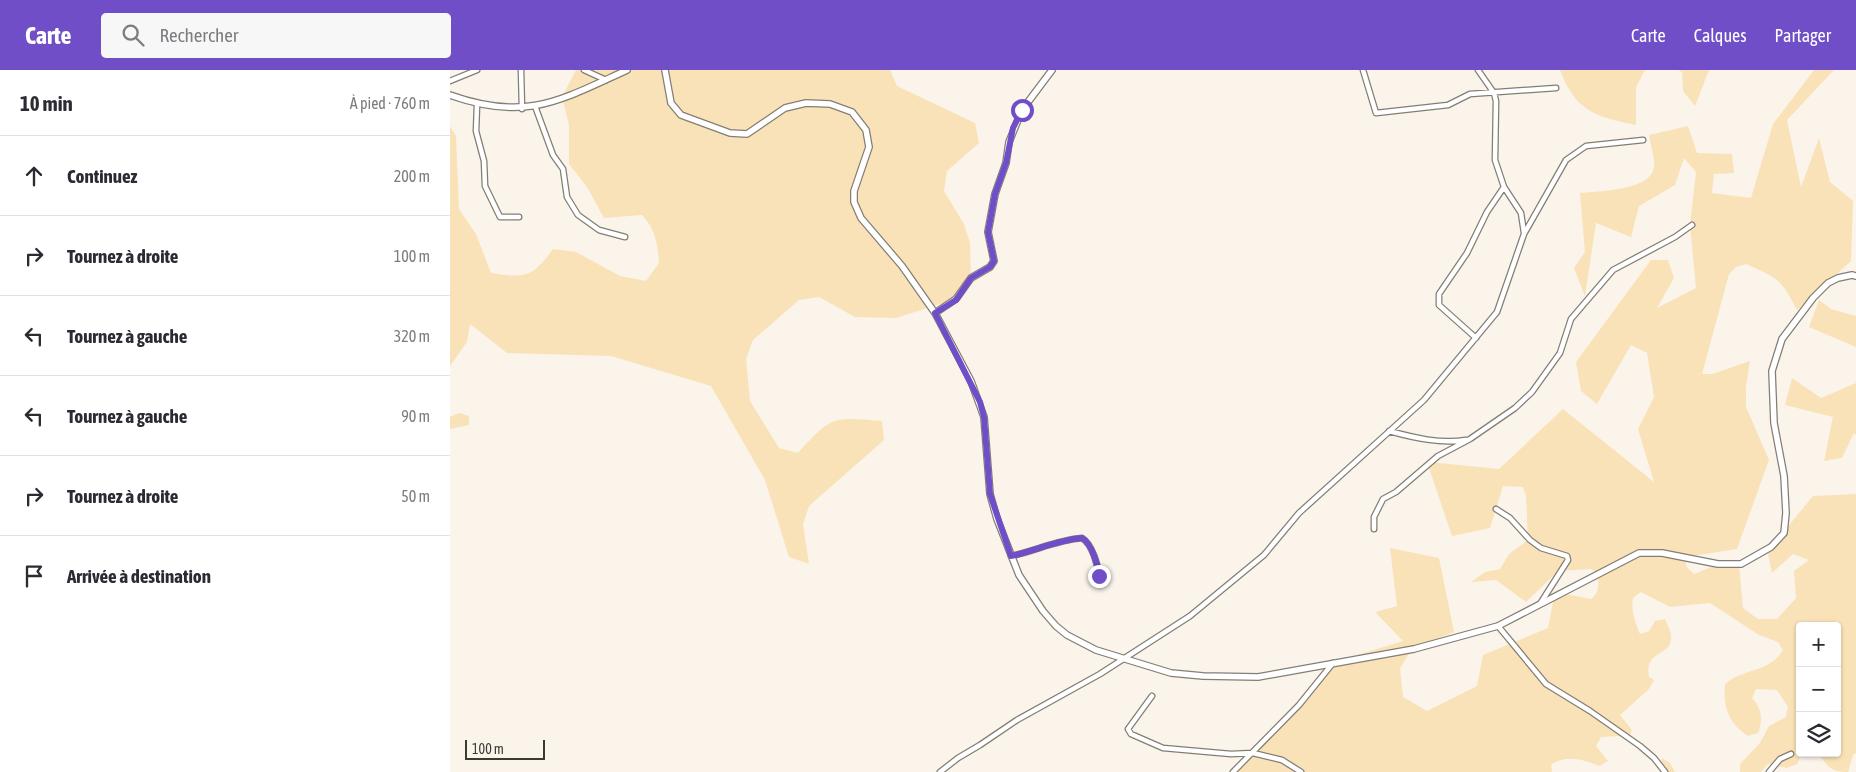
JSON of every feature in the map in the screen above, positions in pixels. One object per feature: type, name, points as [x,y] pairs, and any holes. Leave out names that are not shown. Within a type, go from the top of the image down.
[{"type":"street","points":[[450,81],[477,70]]},
{"type":"street","points":[[521,70],[522,109]]},
{"type":"street","points":[[584,70],[606,80]]},
{"type":"street","points":[[450,96],[477,105],[522,109],[558,102],[627,70]]},
{"type":"street","points":[[665,70],[671,103],[681,115],[730,132],[747,134],[785,108],[806,103],[830,104],[852,112],[866,130],[869,147],[854,191],[854,202],[860,218],[902,266],[935,313],[980,402],[984,417],[990,494],[1011,556],[1030,592],[1056,626],[1067,635],[1096,650],[1171,673],[1203,676],[1258,677],[1414,649],[1498,626],[1640,553],[1662,553],[1718,564],[1741,564],[1771,547],[1784,533],[1786,513],[1784,476],[1774,423],[1772,371],[1782,339],[1813,298],[1828,283],[1855,274]]},
{"type":"street","points":[[935,313],[956,300],[971,278],[990,267],[994,261],[988,232],[995,194],[1006,163],[1013,128],[1022,110],[1052,70]]},
{"type":"street","points":[[1363,70],[1376,113],[1448,105],[1470,94],[1556,88]]},
{"type":"street","points":[[1478,70],[1494,93],[1497,140],[1495,160],[1504,187],[1518,206],[1524,234]]},
{"type":"street","points":[[477,105],[476,131],[484,161],[485,186],[500,217],[519,217]]},
{"type":"street","points":[[536,106],[553,155],[564,170],[567,197],[578,215],[599,230],[625,237]]},
{"type":"street","points":[[940,772],[958,758],[980,746],[1017,720],[1071,691],[1190,616],[1230,585],[1264,555],[1299,513],[1424,400],[1496,312],[1524,234],[1566,160],[1577,150],[1586,146],[1643,140]]},
{"type":"street","points":[[1476,338],[1439,305],[1439,294],[1466,253],[1487,212],[1504,187]]},
{"type":"street","points":[[1374,529],[1374,517],[1380,502],[1396,492],[1438,456],[1470,439],[1515,408],[1532,392],[1560,353],[1571,319],[1613,270],[1675,237],[1692,225]]},
{"type":"street","points":[[1389,431],[1435,441],[1451,442],[1470,439]]},
{"type":"street","points":[[1496,509],[1510,518],[1530,540],[1541,548],[1566,556],[1568,560],[1540,604]]},
{"type":"street","points":[[1011,556],[1031,552],[1056,543],[1082,538],[1097,564],[1099,576]]},
{"type":"street","points":[[1498,626],[1546,684],[1590,711],[1640,746],[1654,758],[1665,772]]},
{"type":"street","points":[[1233,772],[1300,705],[1333,663]]},
{"type":"street","points":[[1152,696],[1128,729],[1131,734],[1163,748],[1231,754],[1253,753],[1282,760],[1301,772]]},
{"type":"street","points":[[1768,772],[1780,759],[1791,754]]},
{"type":"shaded area","points":[[576,70],[890,70],[897,86],[975,123],[979,143],[947,171],[944,191],[964,224],[970,243],[971,278],[956,299],[896,318],[855,317],[819,297],[799,300],[753,340],[746,359],[750,401],[779,448],[798,453],[818,432],[834,422],[852,419],[882,421],[884,440],[809,506],[803,524],[809,564],[789,557],[765,480],[711,386],[611,356],[507,353],[470,324],[467,342],[450,366],[450,126],[456,136],[459,209],[476,234],[491,273],[527,274],[539,266],[553,249],[576,252],[620,276],[646,281],[659,263],[655,237],[650,225],[642,215],[604,218],[587,187],[569,164],[569,125],[562,97]]},
{"type":"shaded area","points":[[1560,70],[1645,70],[1636,87],[1636,125],[1609,119],[1589,110],[1573,95]]},
{"type":"shaded area","points":[[1678,70],[1709,70],[1695,106],[1683,91],[1682,72]]},
{"type":"shaded area","points":[[1814,70],[1834,70],[1787,120],[1801,187],[1819,138],[1830,182],[1853,201],[1851,261],[1797,310],[1782,285],[1766,273],[1746,264],[1736,267],[1729,274],[1702,374],[1712,374],[1750,361],[1746,387],[1746,407],[1769,460],[1737,549],[1686,557],[1686,566],[1694,574],[1716,565],[1739,564],[1743,608],[1758,619],[1777,619],[1796,598],[1794,571],[1809,560],[1793,554],[1772,573],[1768,554],[1771,547],[1813,496],[1856,494],[1856,753],[1853,755],[1848,772],[1832,769],[1821,757],[1841,757],[1841,622],[1796,622],[1796,757],[1800,757],[1797,764],[1787,768],[1768,764],[1761,772],[1740,772],[1740,764],[1760,743],[1769,726],[1786,717],[1788,707],[1777,690],[1756,689],[1752,698],[1760,710],[1761,723],[1758,733],[1748,736],[1736,726],[1728,714],[1725,700],[1725,684],[1740,675],[1771,663],[1783,650],[1778,642],[1759,635],[1710,603],[1670,607],[1641,592],[1633,598],[1634,616],[1640,634],[1649,631],[1655,621],[1665,619],[1671,634],[1670,644],[1650,662],[1649,677],[1654,680],[1649,689],[1620,715],[1632,730],[1628,740],[1620,736],[1601,737],[1596,746],[1608,761],[1600,766],[1581,760],[1569,759],[1551,765],[1552,772],[1230,772],[1298,705],[1331,663],[1403,641],[1375,612],[1397,606],[1390,548],[1439,558],[1454,632],[1412,649],[1400,668],[1403,697],[1427,711],[1477,686],[1483,655],[1548,628],[1555,592],[1591,599],[1594,597],[1598,588],[1598,574],[1591,569],[1558,571],[1526,602],[1496,580],[1471,582],[1485,572],[1500,569],[1509,554],[1528,540],[1526,496],[1523,487],[1503,486],[1490,528],[1452,536],[1429,468],[1429,462],[1499,469],[1563,409],[1654,482],[1638,429],[1654,397],[1647,353],[1631,345],[1597,404],[1581,391],[1576,362],[1651,260],[1668,260],[1674,278],[1657,308],[1696,288],[1690,225],[1696,172],[1684,158],[1675,185],[1639,206],[1631,237],[1596,223],[1585,296],[1574,268],[1585,252],[1580,193],[1623,188],[1644,181],[1651,175],[1654,167],[1649,135],[1688,126],[1697,153],[1732,154],[1734,173],[1714,174],[1712,193],[1751,198],[1773,124]]},
{"type":"shaded area","points":[[1819,300],[1831,309],[1856,316],[1856,347],[1809,327]]},
{"type":"shaded area","points":[[1792,378],[1821,398],[1856,383],[1856,435],[1854,433],[1842,458],[1824,461],[1833,417],[1785,405]]},
{"type":"shaded area","points":[[459,413],[469,416],[469,425],[450,429],[450,417]]},
{"type":"shaded area","points":[[1662,758],[1670,763],[1675,772],[1660,772]]},
{"type":"route","points":[[1022,110],[1013,128],[1006,163],[995,194],[988,232],[988,240],[994,254],[994,261],[990,267],[971,278],[956,300],[935,313],[949,336],[980,402],[987,444],[990,494],[1011,556],[1031,552],[1056,543],[1082,538],[1085,540],[1097,564],[1099,576]]}]
